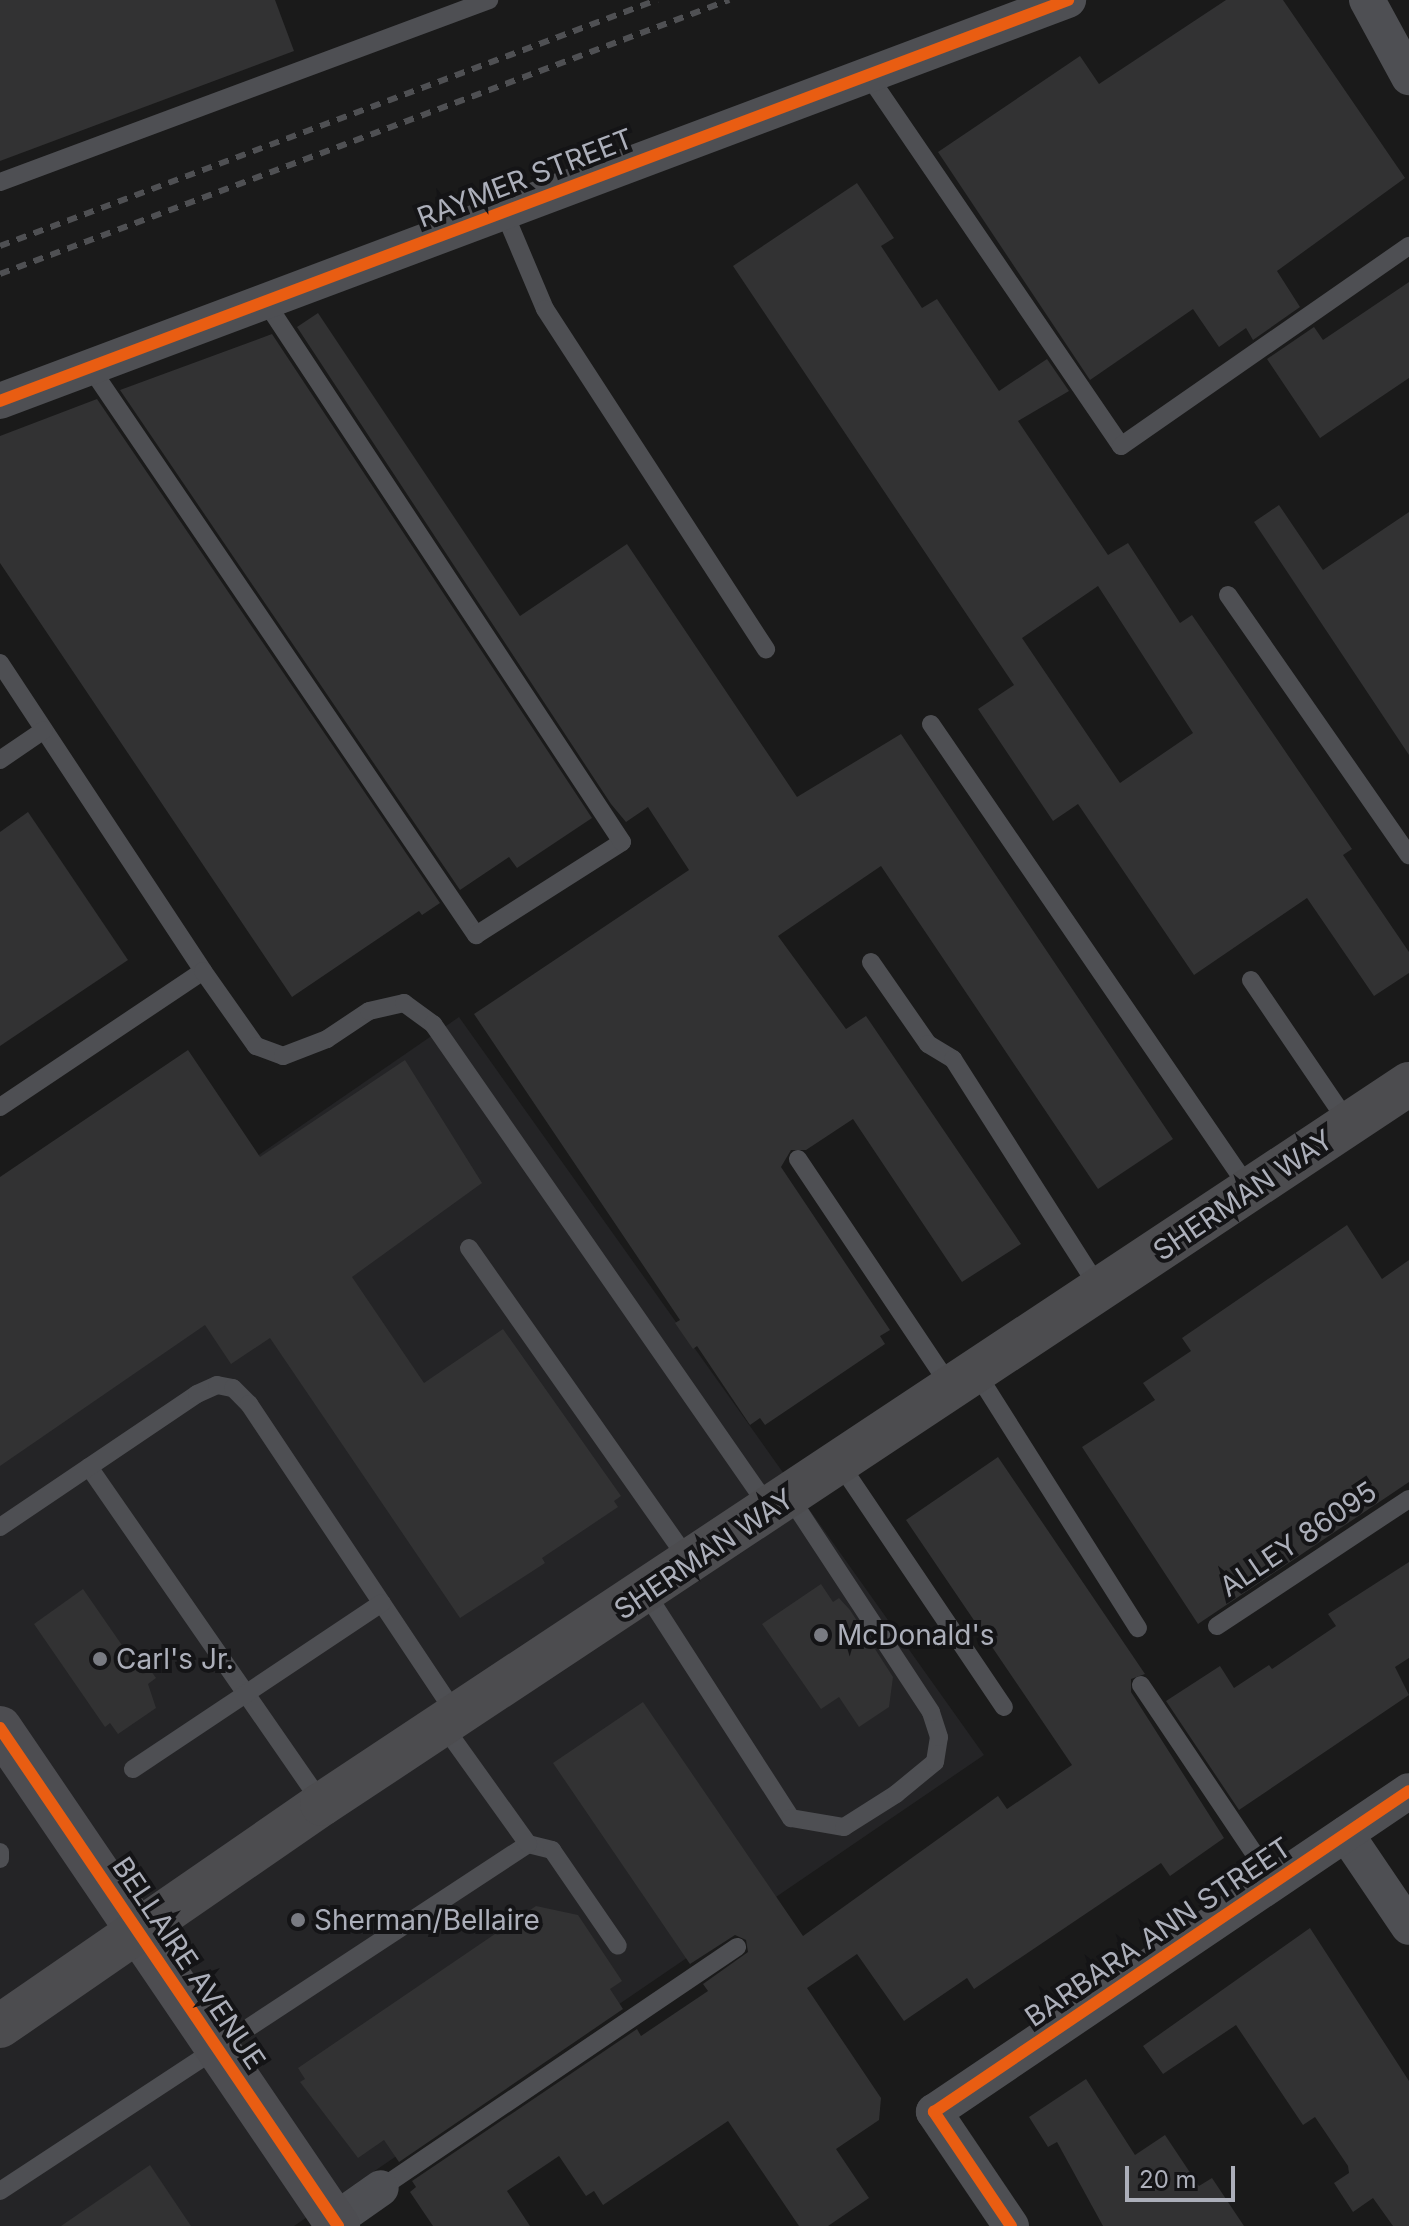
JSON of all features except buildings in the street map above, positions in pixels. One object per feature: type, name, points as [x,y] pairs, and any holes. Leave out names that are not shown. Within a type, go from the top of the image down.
[{"type":"main road","name":"SHERMAN WAY","points":[[0,2026],[322,1804],[452,1724],[1409,1084]]},
{"type":"street","name":"RAYMER STREET","points":[[0,401],[1068,0]]},
{"type":"street","points":[[1367,0],[1409,77]]},
{"type":"street","name":"BELLAIRE AVENUE","points":[[0,1728],[336,2223]]},
{"type":"street","name":"BARBARA ANN STREET","points":[[1011,2226],[934,2112],[1409,1791]]},
{"type":"street","points":[[1346,1834],[1409,1927]]},
{"type":"street","points":[[336,2223],[381,2188]]},
{"type":"lane","points":[[0,182],[489,0]]},
{"type":"lane","points":[[868,75],[1121,446],[1409,246]]},
{"type":"lane","points":[[504,212],[545,309],[766,649]]},
{"type":"lane","points":[[90,367],[476,935],[622,842],[265,301]]},
{"type":"lane","points":[[1228,595],[1409,855]]},
{"type":"lane","points":[[0,663],[256,1046],[283,1056],[327,1039],[369,1011],[404,1003],[433,1024],[931,1712],[939,1737],[935,1762],[844,1827],[791,1818],[646,1593]]},
{"type":"lane","points":[[931,724],[1250,1190]]},
{"type":"lane","points":[[0,760],[44,730]]},
{"type":"lane","points":[[871,962],[928,1044],[953,1059],[1100,1290]]},
{"type":"lane","points":[[0,1107],[203,971]]},
{"type":"lane","points":[[1251,980],[1349,1124]]},
{"type":"lane","points":[[798,1159],[964,1380],[1138,1628]]},
{"type":"lane","points":[[469,1248],[690,1563]]},
{"type":"lane","points":[[0,1527],[197,1394],[217,1385],[233,1388],[382,1603],[452,1724],[528,1844],[552,1850],[618,1946]]},
{"type":"lane","points":[[840,1464],[1004,1707]]},
{"type":"lane","points":[[89,1467],[322,1804]]},
{"type":"lane","name":"ALLEY 86095","points":[[1217,1626],[1409,1499]]},
{"type":"lane","points":[[133,1769],[382,1603]]},
{"type":"lane","points":[[1141,1685],[1274,1883]]},
{"type":"lane","points":[[0,2191],[3,2195],[528,1844]]},
{"type":"lane","points":[[0,1852],[0,1859]]},
{"type":"lane","points":[[381,2188],[737,1947]]},
{"type":"shaded area","points":[[459,1017],[984,1755],[294,2226],[0,2226],[0,1333]]},
{"type":"railway","points":[[0,246],[657,0]]},
{"type":"railway","points":[[0,274],[729,0]]},
{"type":"cycle path","points":[[0,401],[1068,0]]},
{"type":"cycle path","points":[[0,1728],[338,2226]]},
{"type":"cycle path","points":[[1011,2226],[934,2112],[1409,1791]]},
{"type":"place","name":"McDonald's","points":[[821,1635]]},
{"type":"place","name":"Carl's Jr.","points":[[100,1659]]},
{"type":"place","name":"Sherman/Bellaire","points":[[298,1920]]}]
